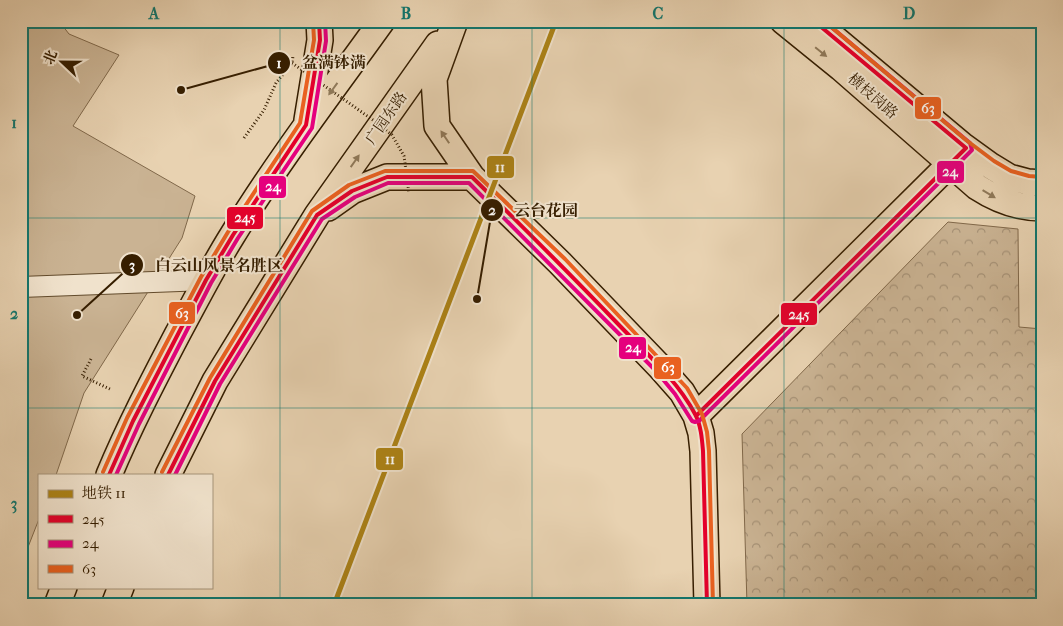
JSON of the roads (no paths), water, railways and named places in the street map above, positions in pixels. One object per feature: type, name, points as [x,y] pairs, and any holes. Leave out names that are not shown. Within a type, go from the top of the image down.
[{"type":"main road","points":[[306,125],[320,40],[319,21]]},
{"type":"main road","points":[[109,474],[133,421],[206,280],[233,235],[306,125],[382,21]]},
{"type":"main road","points":[[455,21],[434,79],[437,126],[472,178],[560,263],[659,366],[682,392],[696,416],[701,433],[703,451],[707,605]]},
{"type":"main road","name":"广园东路","points":[[168,474],[215,381],[317,215],[455,21]]},
{"type":"main road","name":"横枝岗路","points":[[783,21],[841,68],[958,156],[991,166],[1009,177],[1028,182],[1042,183]]},
{"type":"main road","name":"横枝岗路","points":[[814,21],[958,156],[977,188],[994,198],[1010,204],[1042,208]]},
{"type":"main road","points":[[696,416],[958,156]]},
{"type":"main road","points":[[317,215],[352,191],[386,177],[472,178]]},
{"type":"main road","points":[[57,605],[64,588]]},
{"type":"main road","points":[[114,605],[121,588]]},
{"type":"lane","points":[[21,287],[206,280]]},
{"type":"metro line","name":"11","points":[[334,605],[556,21]]},
{"type":"place","name":"盆满钵满","points":[[181,90]]},
{"type":"place","name":"云台花园","points":[[477,299]]},
{"type":"place","name":"白云山风景名胜区","points":[[77,315]]}]
